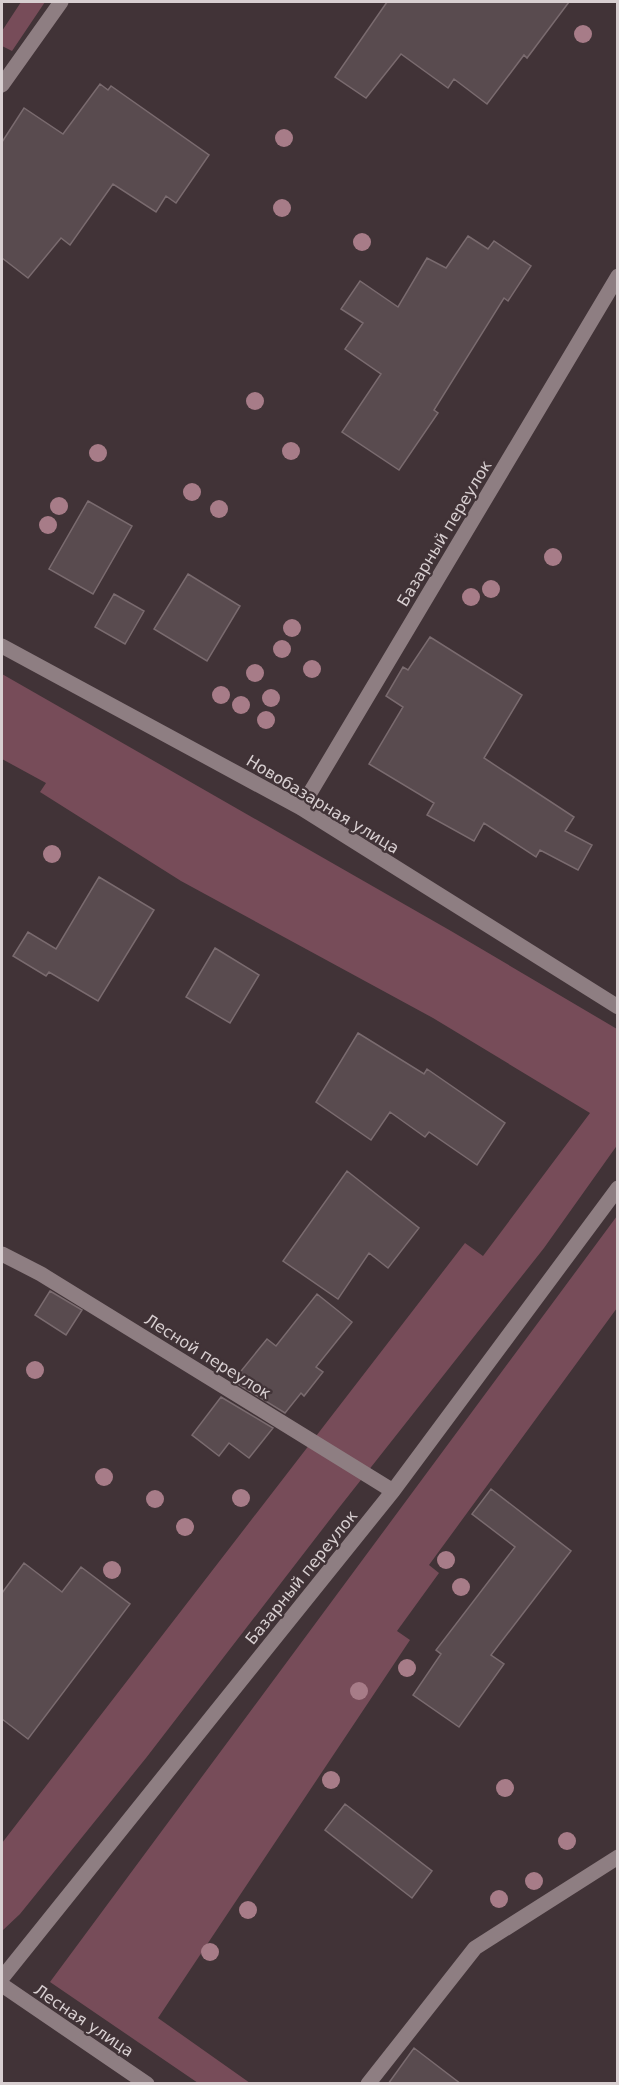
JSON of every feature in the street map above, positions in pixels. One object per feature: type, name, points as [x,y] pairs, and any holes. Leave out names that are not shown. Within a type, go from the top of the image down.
[{"type":"street","points":[[2,85],[61,2]]},
{"type":"street","name":"Базарный переулок","points":[[301,808],[618,276]]},
{"type":"street","name":"Новобазарная улица","points":[[2,646],[301,808],[618,1007]]},
{"type":"street","name":"Базарный переулок","points":[[2,1978],[393,1491],[618,1188]]},
{"type":"street","name":"Лесной переулок","points":[[2,1254],[41,1274],[393,1491]]},
{"type":"street","points":[[368,2084],[475,1948],[618,1857]]},
{"type":"street","name":"Лесная улица","points":[[2,1985],[147,2084]]},
{"type":"shaded area","points":[[21,2],[45,2],[12,51],[2,46],[2,31]]},
{"type":"shaded area","points":[[2,674],[451,931],[617,1029],[618,1144],[544,1248],[338,1509],[146,1758],[20,1914],[2,1931],[2,1843],[465,1243],[483,1256],[590,1113],[433,1018],[181,881],[40,792],[46,783],[2,759]]},
{"type":"shaded area","points":[[617,1216],[617,1308],[429,1565],[439,1573],[397,1631],[410,1640],[158,2018],[250,2083],[198,2083],[50,1982]]},
{"type":"building","points":[[387,2],[569,2],[527,58],[524,55],[487,104],[454,79],[448,88],[401,54],[366,98],[335,77]]},
{"type":"building","points":[[100,84],[108,90],[111,86],[209,155],[176,203],[166,196],[156,212],[113,184],[70,245],[61,238],[28,278],[2,258],[2,142],[24,108],[63,134]]},
{"type":"building","points":[[468,236],[488,249],[494,241],[531,266],[508,301],[504,298],[434,410],[438,413],[399,470],[342,432],[381,374],[345,349],[363,323],[341,309],[360,281],[398,307],[427,258],[446,268]]},
{"type":"building","points":[[88,501],[132,526],[93,594],[49,569]]},
{"type":"building","points":[[188,574],[240,606],[207,661],[154,629]]},
{"type":"building","points":[[114,594],[144,611],[125,644],[95,627]]},
{"type":"building","points":[[430,637],[522,695],[484,758],[574,817],[565,831],[592,845],[578,870],[540,850],[536,857],[484,823],[474,841],[427,815],[434,803],[369,764],[403,707],[386,696],[403,667],[408,670]]},
{"type":"building","points":[[99,877],[154,910],[98,1001],[49,972],[46,976],[13,956],[28,932],[56,949]]},
{"type":"building","points":[[215,948],[259,975],[230,1023],[186,997]]},
{"type":"building","points":[[358,1033],[424,1074],[427,1069],[505,1123],[477,1165],[429,1132],[425,1137],[390,1112],[371,1140],[316,1102]]},
{"type":"building","points":[[347,1171],[419,1228],[388,1268],[369,1253],[338,1299],[283,1261]]},
{"type":"building","points":[[50,1291],[82,1310],[66,1335],[35,1315]]},
{"type":"building","points":[[317,1294],[352,1322],[316,1367],[323,1372],[304,1396],[301,1393],[285,1413],[233,1381],[267,1339],[276,1346]]},
{"type":"building","points":[[221,1397],[273,1428],[249,1458],[229,1443],[219,1456],[192,1435]]},
{"type":"building","points":[[491,1489],[571,1551],[491,1655],[504,1664],[459,1727],[413,1695],[441,1654],[436,1650],[515,1547],[472,1514]]},
{"type":"building","points":[[24,1563],[62,1592],[81,1567],[130,1604],[28,1739],[2,1719],[2,1593]]},
{"type":"building","points":[[345,1804],[432,1871],[412,1898],[325,1830]]},
{"type":"building","points":[[414,2048],[461,2084],[388,2084]]}]
